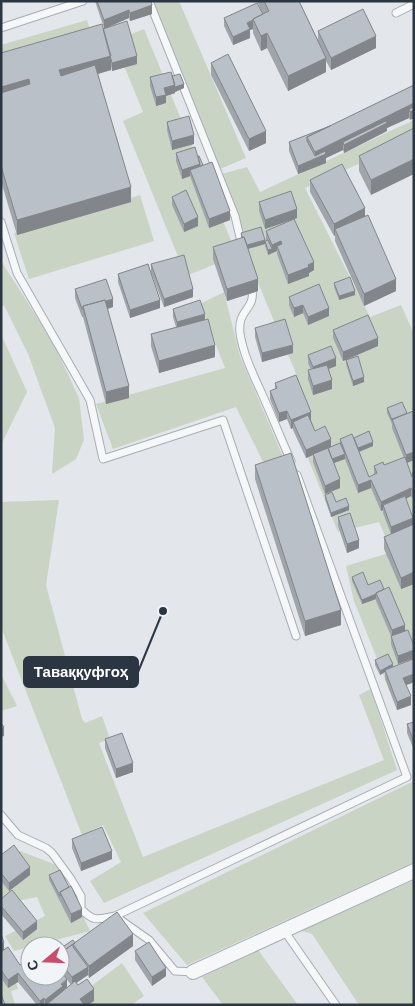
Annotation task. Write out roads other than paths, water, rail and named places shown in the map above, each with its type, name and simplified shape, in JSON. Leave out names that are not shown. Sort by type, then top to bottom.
[{"type":"street","points":[[193,972],[283,929],[414,871]]},
{"type":"lane","points":[[1,28],[83,1]]},
{"type":"lane","points":[[149,1],[235,216],[244,254]]},
{"type":"lane","points":[[396,13],[414,4]]},
{"type":"lane","points":[[1,222],[17,273],[90,400],[103,459],[223,420],[296,636]]},
{"type":"lane","points":[[1,815],[18,835],[46,848],[52,853],[81,896],[81,909],[90,918],[96,919],[115,916],[410,776],[303,489],[247,360],[240,325],[242,315],[254,297],[249,274]]},
{"type":"lane","points":[[115,916],[149,940],[175,971],[193,972]]},
{"type":"lane","points":[[283,929],[336,1005]]},
{"type":"place","name":"Таваққуфгоҳ","points":[[163,611]]}]
